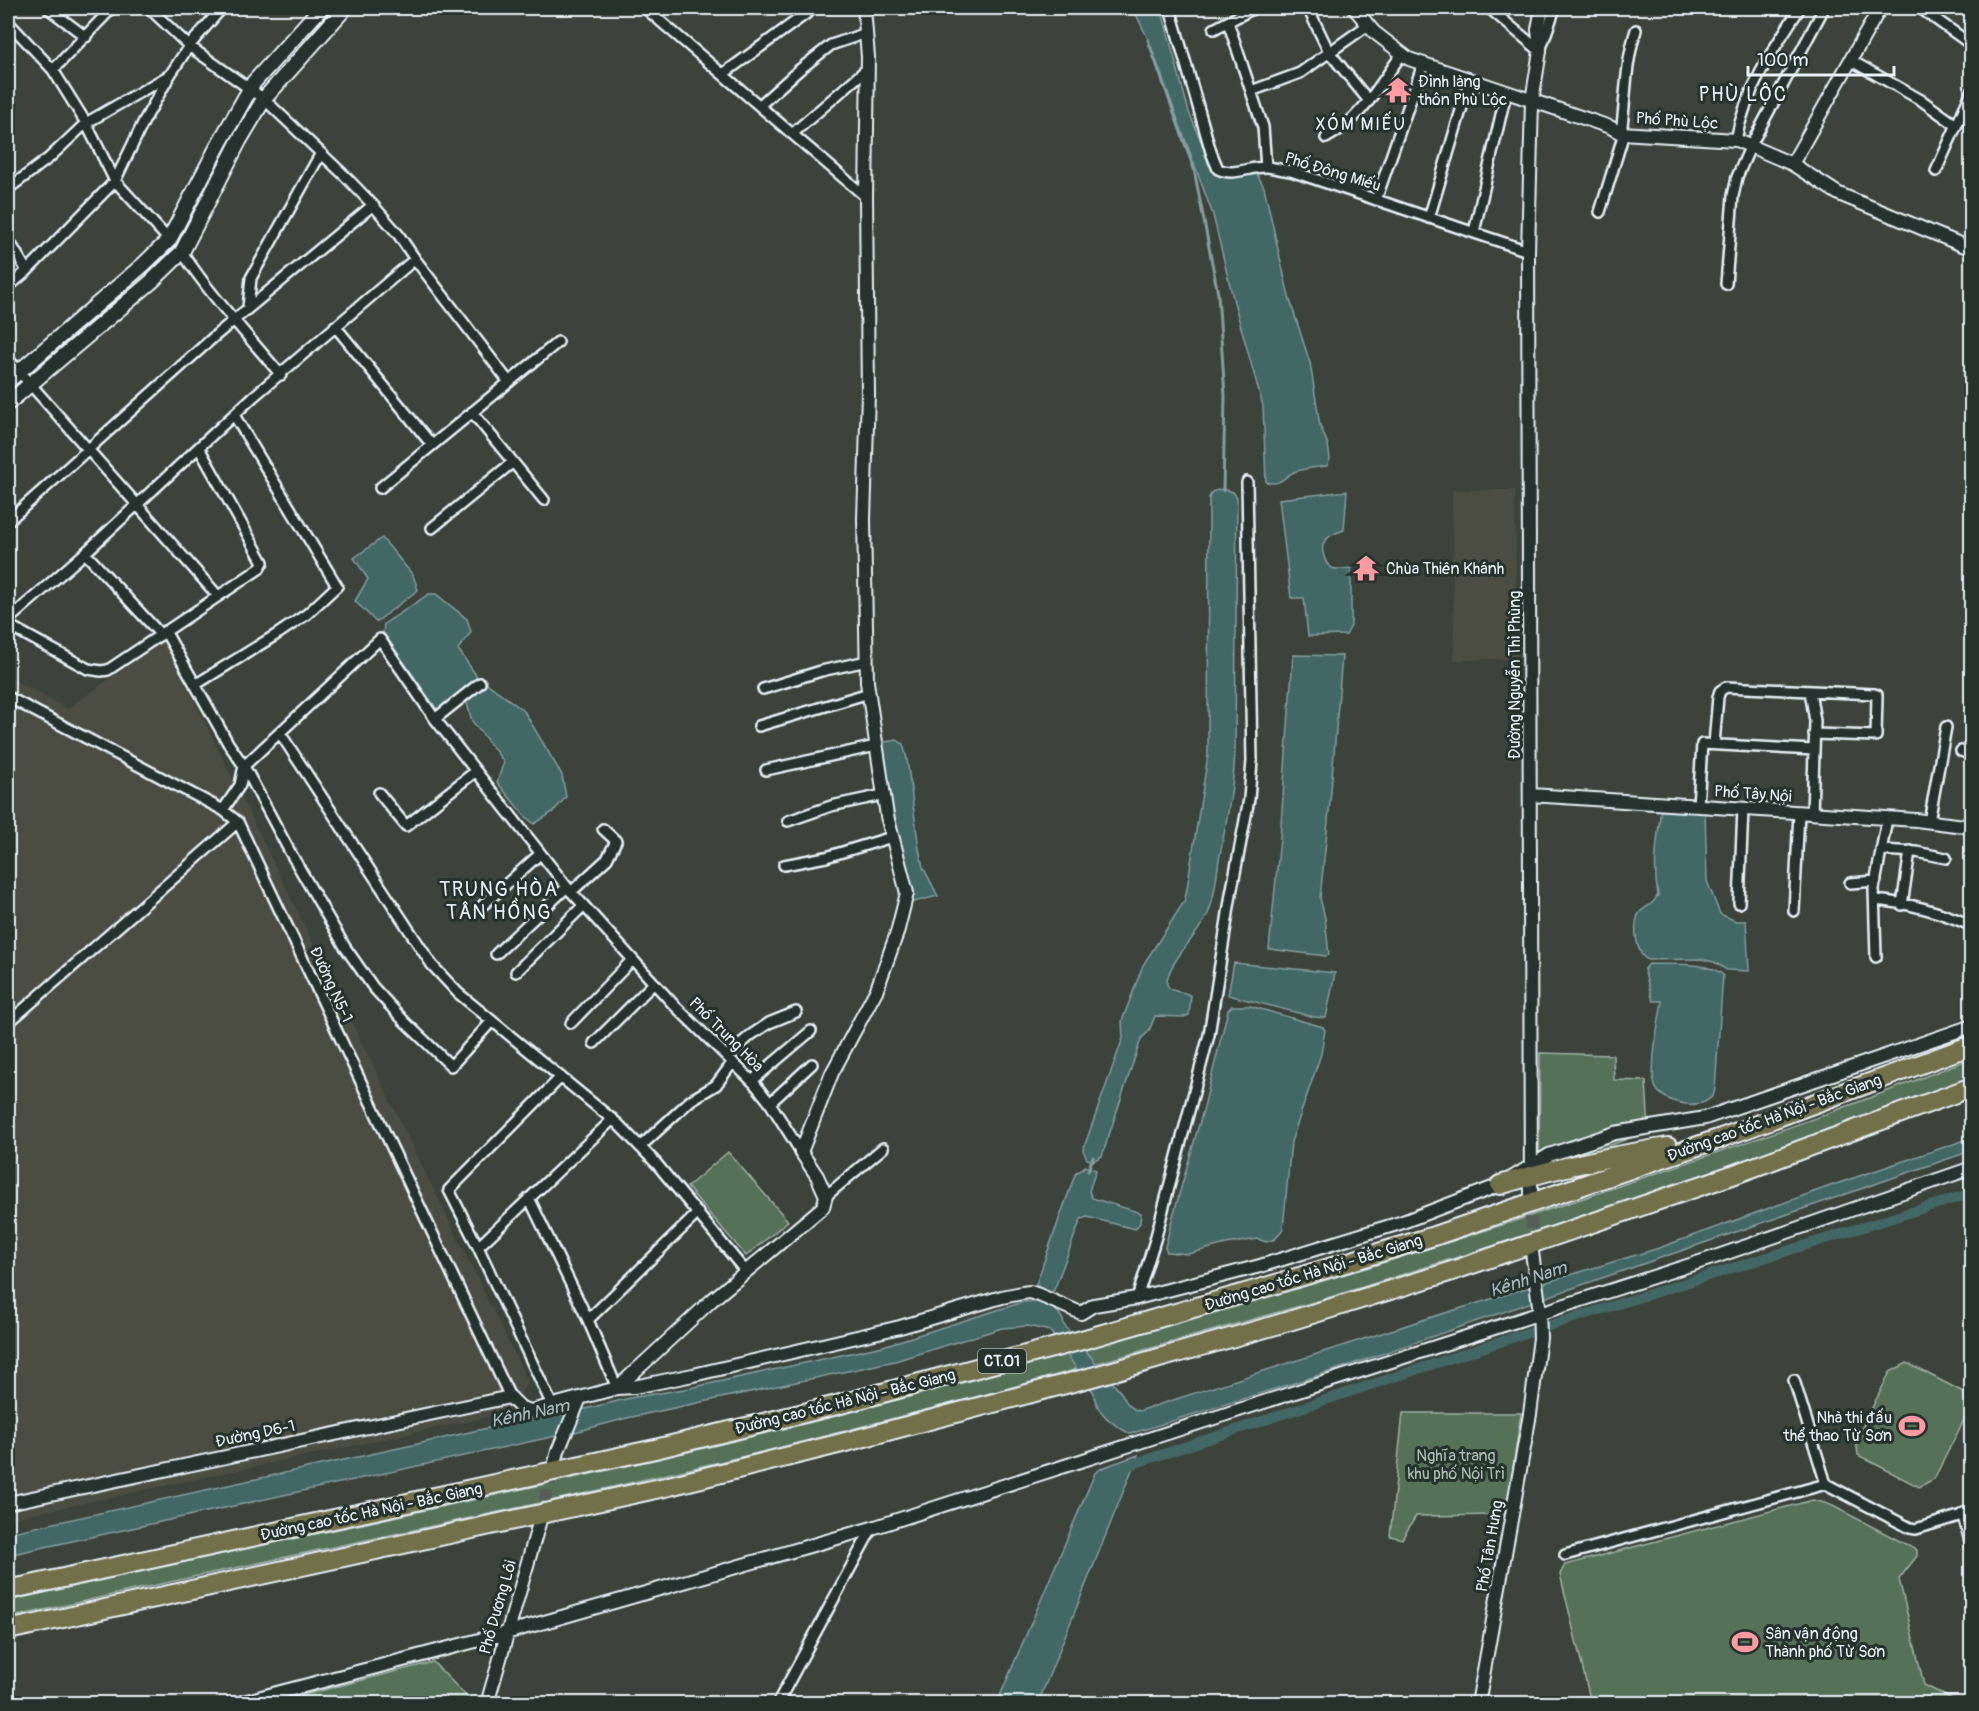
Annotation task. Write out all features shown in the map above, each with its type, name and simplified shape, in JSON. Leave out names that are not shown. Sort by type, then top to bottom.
[{"type":"highway","name":"Đường cao tốc Hà Nội - Bắc Giang","points":[[8,1590],[655,1449],[832,1406],[1082,1340],[1434,1236],[1721,1138],[1971,1046]]},
{"type":"highway","name":"CT.01","points":[[8,1630],[665,1487],[1092,1377],[1276,1325],[1446,1273],[1735,1174],[1971,1087]]},
{"type":"highway","points":[[1500,1185],[1531,1171],[1669,1147],[1850,1090]]},
{"type":"main road","points":[[13,376],[169,240],[250,88],[321,8]]},
{"type":"main road","points":[[8,404],[151,282],[182,252],[239,141],[264,99],[345,8]]},
{"type":"main road","points":[[169,240],[182,252]]},
{"type":"street","points":[[51,8],[86,37]]},
{"type":"street","points":[[53,70],[112,8]]},
{"type":"street","points":[[149,8],[189,46],[264,99],[373,205],[398,234],[509,382]]},
{"type":"street","points":[[8,287],[27,271],[115,181],[144,121],[170,75],[189,46],[222,8]]},
{"type":"street","points":[[645,8],[866,197]]},
{"type":"street","points":[[723,74],[814,8]]},
{"type":"street","points":[[801,1152],[832,1073],[878,989],[897,933],[907,893],[892,837],[884,795],[869,693],[867,661],[864,519],[868,394],[866,197],[868,68],[864,8]]},
{"type":"street","name":"Phố Đông Miếu","points":[[1170,8],[1216,165],[1220,170],[1228,172],[1266,167],[1299,174],[1528,251]]},
{"type":"street","points":[[1214,29],[1254,8]]},
{"type":"street","points":[[1308,8],[1329,52],[1369,100]]},
{"type":"street","name":"Phố Phù Lộc","points":[[1354,8],[1374,32],[1409,59],[1623,133],[1736,140],[1751,145],[1792,164],[1839,194],[1971,249]]},
{"type":"street","points":[[1489,8],[1540,51],[1555,8]]},
{"type":"street","name":"Đường Nguyễn Thì Phùng","points":[[1531,1199],[1528,251],[1532,101],[1540,51],[1538,29],[1542,8]]},
{"type":"street","points":[[1736,140],[1740,118],[1758,76],[1800,8]]},
{"type":"street","points":[[1726,284],[1733,196],[1737,177],[1751,145],[1824,8]]},
{"type":"street","points":[[1792,164],[1880,8]]},
{"type":"street","points":[[1920,8],[1971,45]]},
{"type":"street","points":[[8,22],[53,70],[86,123],[115,181],[169,240]]},
{"type":"street","points":[[1228,22],[1263,128],[1266,167]]},
{"type":"street","points":[[1251,91],[1300,74],[1368,25]]},
{"type":"street","points":[[1600,212],[1623,133],[1627,67],[1636,30]]},
{"type":"street","points":[[760,105],[831,45],[866,33]]},
{"type":"street","points":[[1326,138],[1354,119],[1402,54]]},
{"type":"street","points":[[1850,60],[1922,100],[1956,125]]},
{"type":"street","points":[[1376,200],[1423,64]]},
{"type":"street","points":[[792,134],[868,68]]},
{"type":"street","points":[[8,189],[49,158],[86,123],[170,75]]},
{"type":"street","points":[[1429,218],[1470,80]]},
{"type":"street","points":[[1936,171],[1971,91]]},
{"type":"street","points":[[1474,232],[1506,93]]},
{"type":"street","points":[[248,308],[251,278],[321,153]]},
{"type":"street","points":[[8,521],[234,320],[373,205]]},
{"type":"street","points":[[8,239],[27,271]]},
{"type":"street","points":[[182,252],[196,273],[281,375]]},
{"type":"street","points":[[8,620],[85,554],[307,350],[415,259]]},
{"type":"street","points":[[335,327],[432,445]]},
{"type":"street","points":[[380,488],[558,342]]},
{"type":"street","points":[[8,359],[13,376],[29,385],[218,596]]},
{"type":"street","points":[[472,412],[544,500]]},
{"type":"street","points":[[195,685],[307,614],[337,586],[234,415]]},
{"type":"street","points":[[8,625],[88,669],[108,670],[259,569],[264,562],[199,448]]},
{"type":"street","points":[[432,528],[513,462]]},
{"type":"street","points":[[1137,1298],[1155,1240],[1209,1035],[1249,799],[1252,760],[1247,482]]},
{"type":"street","points":[[85,554],[163,633],[244,766],[345,947],[374,987],[405,1022],[451,1066],[492,1021]]},
{"type":"street","name":"Phố Trung Hòa","points":[[280,733],[380,639],[435,719],[583,906],[654,983],[752,1081],[770,1103],[817,1176],[826,1196]]},
{"type":"street","points":[[763,689],[814,672],[867,661]]},
{"type":"street","points":[[435,719],[477,686]]},
{"type":"street","points":[[1714,744],[1718,697],[1720,691],[1726,687],[1874,694],[1878,699],[1876,736],[1814,734]]},
{"type":"street","points":[[1794,911],[1814,750],[1815,721],[1810,691]]},
{"type":"street","points":[[759,726],[869,693]]},
{"type":"street","name":"Đường N5-1","points":[[8,697],[224,810],[238,822],[510,1397]]},
{"type":"street","points":[[1929,822],[1946,727]]},
{"type":"street","points":[[224,810],[240,786],[244,766],[280,733],[432,965],[458,993],[612,1119],[641,1146],[746,1272]]},
{"type":"street","points":[[1698,806],[1702,744],[1814,750]]},
{"type":"street","points":[[766,770],[876,746]]},
{"type":"street","points":[[1961,751],[1971,755]]},
{"type":"street","points":[[379,793],[406,826],[476,771]]},
{"type":"street","points":[[788,821],[831,806],[884,795]]},
{"type":"street","name":"Phố Tây Nội","points":[[1531,795],[1929,822],[1969,827]]},
{"type":"street","points":[[1739,903],[1743,809]]},
{"type":"street","points":[[1969,827],[1971,812]]},
{"type":"street","points":[[1876,957],[1876,881],[1887,819]]},
{"type":"street","points":[[8,1023],[238,822]]},
{"type":"street","points":[[496,954],[569,889],[608,859],[616,841],[603,829]]},
{"type":"street","points":[[784,865],[826,857],[892,837]]},
{"type":"street","points":[[1881,850],[1910,851],[1946,858]]},
{"type":"street","points":[[1902,905],[1910,851]]},
{"type":"street","points":[[483,905],[540,854]]},
{"type":"street","points":[[1850,883],[1876,881]]},
{"type":"street","points":[[1875,900],[1920,908],[1953,917],[1971,926]]},
{"type":"street","points":[[516,972],[583,906]]},
{"type":"street","points":[[571,1023],[632,960]]},
{"type":"street","points":[[594,1043],[654,983]]},
{"type":"street","points":[[641,1146],[691,1100],[716,1084],[730,1059],[752,1035],[769,1023],[796,1012]]},
{"type":"street","points":[[1531,1171],[1549,1155],[1615,1133],[1705,1118],[1971,1026]]},
{"type":"street","points":[[752,1081],[811,1031]]},
{"type":"street","points":[[770,1103],[812,1064]]},
{"type":"street","points":[[552,1405],[478,1246],[449,1190],[561,1077]]},
{"type":"street","points":[[478,1246],[612,1119]]},
{"type":"street","points":[[617,1388],[712,1300],[823,1207],[826,1196],[883,1148]]},
{"type":"street","points":[[235,1704],[506,1634],[872,1528],[1714,1257],[1971,1168]]},
{"type":"street","points":[[510,1397],[521,1408],[531,1411],[617,1388],[693,1375],[900,1327],[1022,1293],[1030,1292],[1078,1313],[1083,1312],[1094,1305],[1137,1298],[1260,1266],[1400,1223],[1500,1185]]},
{"type":"street","points":[[529,1198],[588,1320],[617,1388]]},
{"type":"street","points":[[588,1320],[698,1214]]},
{"type":"street","name":"Phố Tân Hưng","points":[[1478,1704],[1530,1414],[1540,1338],[1540,1313],[1532,1252]]},
{"type":"street","points":[[1794,1380],[1826,1484]]},
{"type":"street","name":"Đường D6-1","points":[[8,1503],[510,1397]]},
{"type":"street","points":[[556,1457],[580,1398]]},
{"type":"street","points":[[1565,1555],[1826,1484],[1910,1528],[1916,1529],[1968,1513],[1971,1545]]},
{"type":"street","name":"Phố Dương Lôi","points":[[487,1704],[540,1520]]},
{"type":"street","points":[[777,1704],[872,1528]]},
{"type":"shaded area","points":[[1452,490],[1515,490],[1517,659],[1454,660]]},
{"type":"shaded area","points":[[164,639],[528,1382],[507,1413],[8,1519],[8,677],[68,709]]},
{"type":"green space","points":[[125,286],[128,290],[84,332],[43,364],[42,360]]},
{"type":"green space","points":[[1540,1053],[1613,1055],[1614,1080],[1646,1081],[1649,1131],[1539,1172]]},
{"type":"green space","points":[[1971,1058],[1971,1077],[1693,1179],[1493,1246],[1321,1300],[992,1393],[766,1451],[578,1495],[8,1618],[8,1601],[556,1482],[738,1440],[957,1384],[1235,1307],[1475,1234],[1734,1147]]},
{"type":"green space","points":[[728,1152],[788,1221],[746,1256],[687,1187]]},
{"type":"green space","name":"Nhà thi đấu thể thao Từ Sơn","points":[[1907,1363],[1971,1396],[1968,1412],[1934,1479],[1919,1487],[1858,1455],[1856,1440],[1890,1372]]},
{"type":"green space","name":"Nghĩa trang khu phố Nội Trì","points":[[1403,1413],[1521,1413],[1506,1515],[1416,1516],[1402,1539],[1390,1536]]},
{"type":"green space","name":"Sân vận động Thành phố Từ Sơn","points":[[1813,1500],[1829,1504],[1917,1550],[1917,1556],[1899,1579],[1924,1685],[1952,1699],[1953,1703],[1591,1703],[1560,1574],[1565,1565]]},
{"type":"green space","points":[[433,1662],[473,1703],[294,1703],[296,1697]]},
{"type":"water","points":[[1133,8],[1161,8],[1189,112],[1207,156],[1208,164],[1215,168],[1256,173],[1264,187],[1289,297],[1310,363],[1320,425],[1328,445],[1330,459],[1327,466],[1297,471],[1280,482],[1266,482],[1263,406],[1213,215],[1148,39]]},
{"type":"water","points":[[1222,489],[1233,492],[1237,497],[1235,749],[1227,819],[1214,894],[1204,922],[1171,968],[1168,977],[1169,988],[1191,996],[1189,1015],[1184,1017],[1155,1016],[1149,1031],[1141,1039],[1102,1156],[1093,1161],[1087,1159],[1083,1150],[1123,1038],[1122,1021],[1143,965],[1184,902],[1186,894],[1208,755],[1209,498],[1212,492]]},
{"type":"water","points":[[1347,491],[1344,530],[1324,542],[1323,551],[1326,561],[1332,568],[1351,568],[1351,626],[1346,635],[1308,636],[1304,598],[1291,598],[1279,499]]},
{"type":"water","points":[[382,538],[413,575],[418,590],[376,622],[355,601],[368,579],[354,558]]},
{"type":"water","points":[[429,594],[436,594],[467,619],[471,632],[458,649],[478,678],[439,712],[383,633],[384,624]]},
{"type":"water","points":[[1293,655],[1342,656],[1320,898],[1325,918],[1329,955],[1326,956],[1269,949],[1280,838]]},
{"type":"water","points":[[486,680],[488,684],[524,711],[562,775],[566,797],[553,812],[534,824],[497,782],[504,762],[472,721],[466,700]]},
{"type":"water","points":[[897,740],[903,744],[907,759],[923,867],[938,896],[914,902],[880,749],[885,742]]},
{"type":"water","points":[[1661,807],[1705,811],[1707,881],[1720,914],[1736,921],[1746,921],[1749,971],[1727,970],[1714,962],[1701,959],[1648,960],[1641,953],[1636,933],[1638,915],[1658,895],[1656,862]]},
{"type":"water","points":[[1234,963],[1335,973],[1326,1018],[1228,995]]},
{"type":"water","points":[[1649,964],[1699,966],[1723,975],[1715,1089],[1712,1097],[1705,1101],[1697,1104],[1676,1102],[1659,1093],[1655,1086],[1653,1068],[1662,1001],[1653,1001],[1644,970]]},
{"type":"water","points":[[1232,1006],[1250,1006],[1323,1027],[1325,1030],[1321,1054],[1291,1142],[1283,1229],[1275,1239],[1266,1242],[1258,1239],[1226,1244],[1188,1254],[1167,1252],[1165,1247],[1173,1216],[1204,1107],[1228,1010]]},
{"type":"water","name":"Kênh Nam","points":[[1971,1138],[1971,1151],[1335,1370],[1130,1434],[1112,1422],[1098,1407],[1094,1393],[1050,1331],[1028,1326],[1002,1328],[895,1361],[8,1555],[8,1533],[483,1429],[630,1398],[690,1388],[883,1346],[1023,1302],[1037,1302],[1041,1289],[1036,1284],[1076,1172],[1085,1166],[1096,1170],[1089,1191],[1092,1198],[1141,1213],[1140,1223],[1135,1229],[1087,1217],[1081,1219],[1054,1290],[1049,1292],[1045,1304],[1062,1318],[1064,1325],[1127,1403],[1139,1411],[1432,1317],[1659,1248]]},
{"type":"water","points":[[1138,1455],[1038,1703],[997,1703],[1095,1473],[1102,1468]]},
{"type":"waterway","points":[[1148,40],[1194,169],[1218,294],[1225,396],[1223,491]]},
{"type":"waterway","points":[[1088,1171],[1093,1157]]},
{"type":"waterway","points":[[1124,1467],[1542,1328],[1972,1193]]},
{"type":"tunnel","points":[[1531,1199],[1532,1251]]},
{"type":"tunnel","points":[[540,1519],[554,1466]]},
{"type":"place","name":"Đình làng thôn Phù Lộc","points":[[1398,90]]},
{"type":"place","name":"Chùa Thiên Khánh","points":[[1366,568]]},
{"type":"place","name":"Nhà thi đấu thể thao Từ Sơn","points":[[1912,1426]]},
{"type":"place","name":"Sân vận động Thành phố Từ Sơn","points":[[1745,1642]]},
{"type":"district","name":"PHÙ LỘC","points":[[1743,94]]},
{"type":"district","name":"XÓM MIẾU","points":[[1361,124]]},
{"type":"district","name":"TRUNG HÒA TÂN HỒNG","points":[[499,900]]}]
